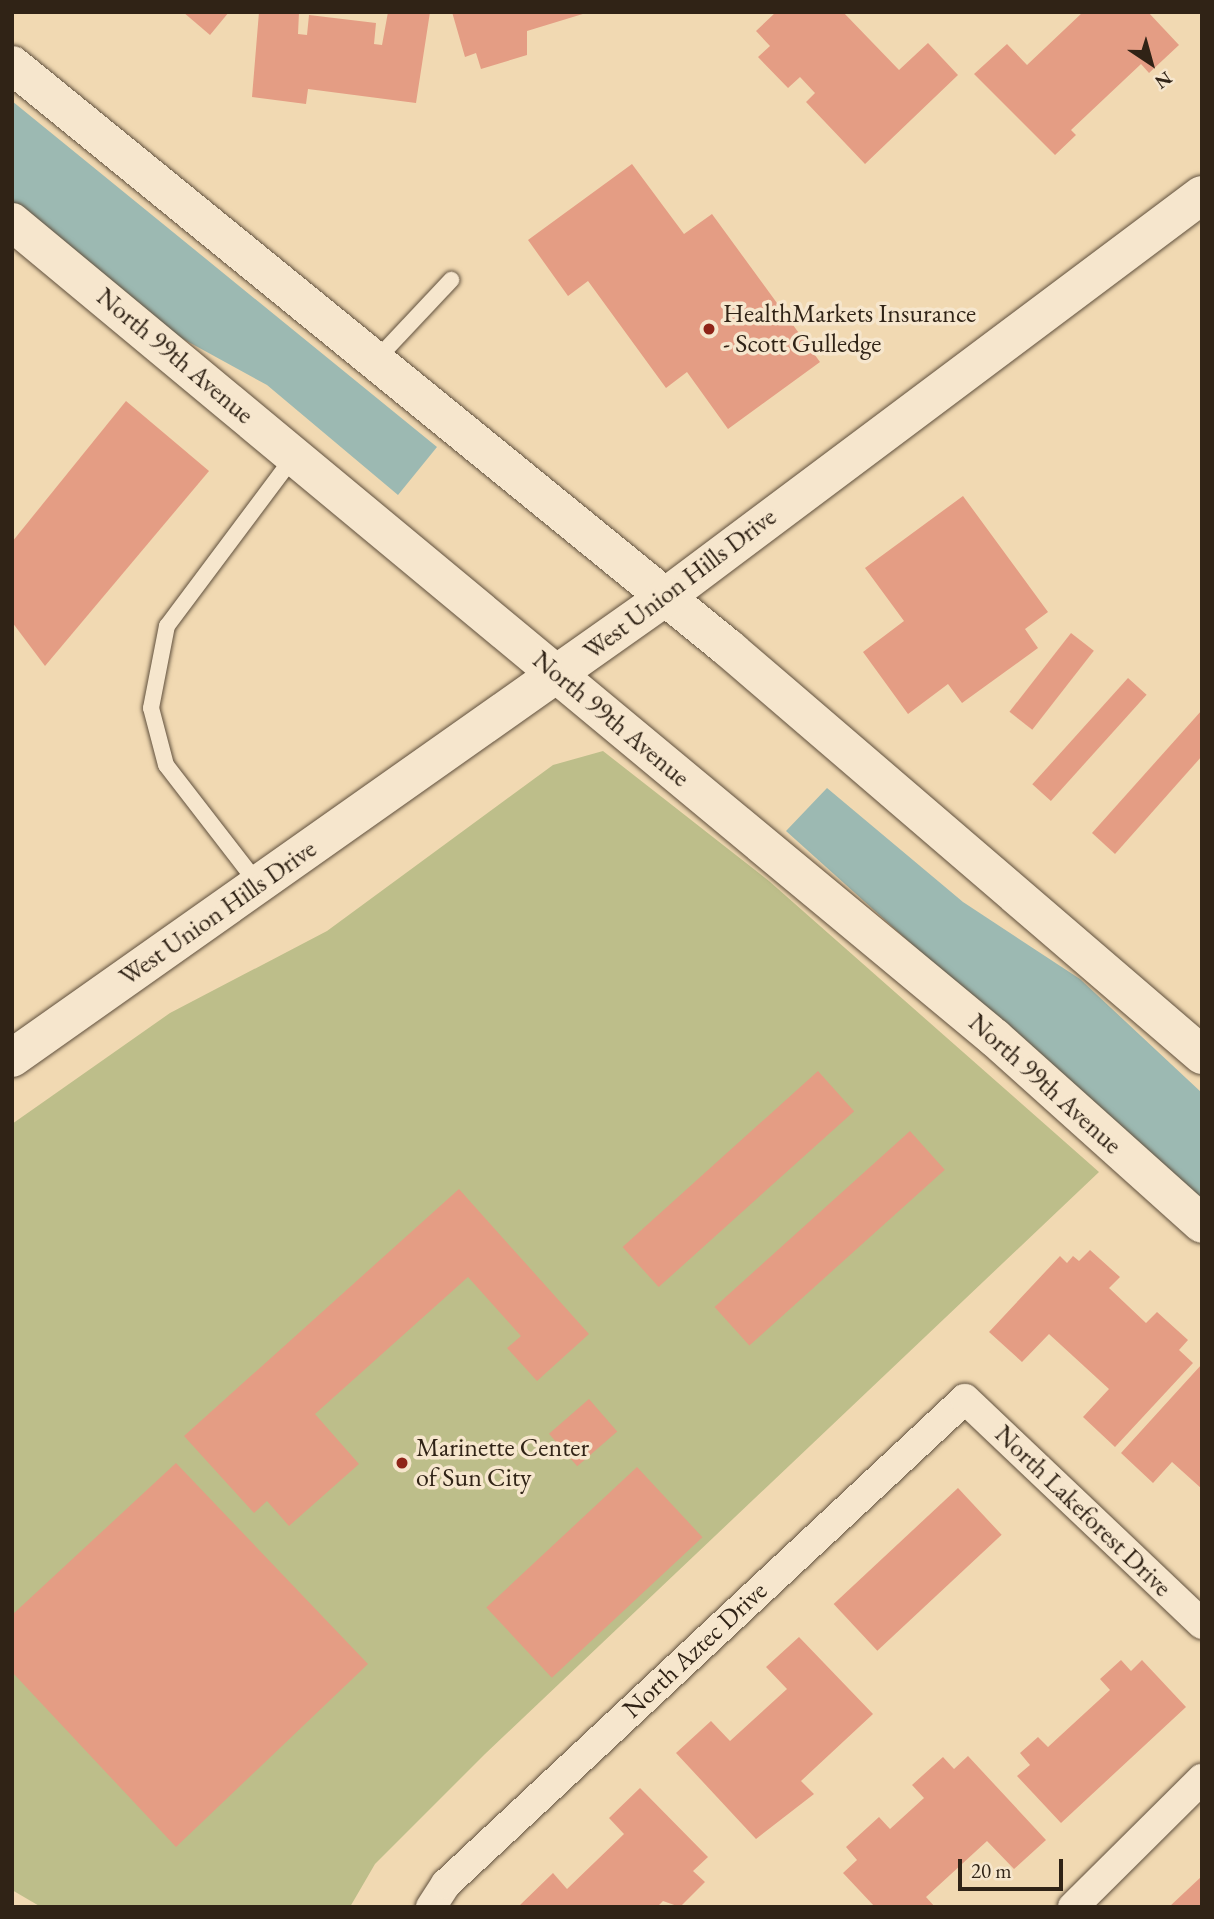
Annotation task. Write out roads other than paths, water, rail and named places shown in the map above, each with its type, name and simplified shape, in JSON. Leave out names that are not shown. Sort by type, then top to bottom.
[{"type":"main road","points":[[12,65],[664,598],[1202,1055]]},
{"type":"main road","name":"West Union Hills Drive","points":[[12,1058],[558,675],[1202,195]]},
{"type":"main road","name":"North 99th Avenue","points":[[12,222],[995,1038],[1202,1224]]},
{"type":"street","name":"North Lakeforest Drive","points":[[965,1399],[1202,1623]]},
{"type":"street","name":"North Aztec Drive","points":[[431,1907],[446,1884],[965,1399]]},
{"type":"street","points":[[1073,1907],[1202,1779]]},
{"type":"lane","points":[[376,361],[451,280]]},
{"type":"lane","points":[[258,884],[166,765],[151,708],[167,626],[294,456]]},
{"type":"water","points":[[12,101],[437,447],[398,495],[267,385],[163,328],[12,205]]},
{"type":"water","points":[[827,788],[963,902],[1080,979],[1202,1093],[1202,1205],[786,831]]},
{"type":"place","name":"HealthMarkets Insurance - Scott Gulledge","points":[[709,329]]},
{"type":"place","name":"Marinette Center of Sun City","points":[[402,1463]]}]
